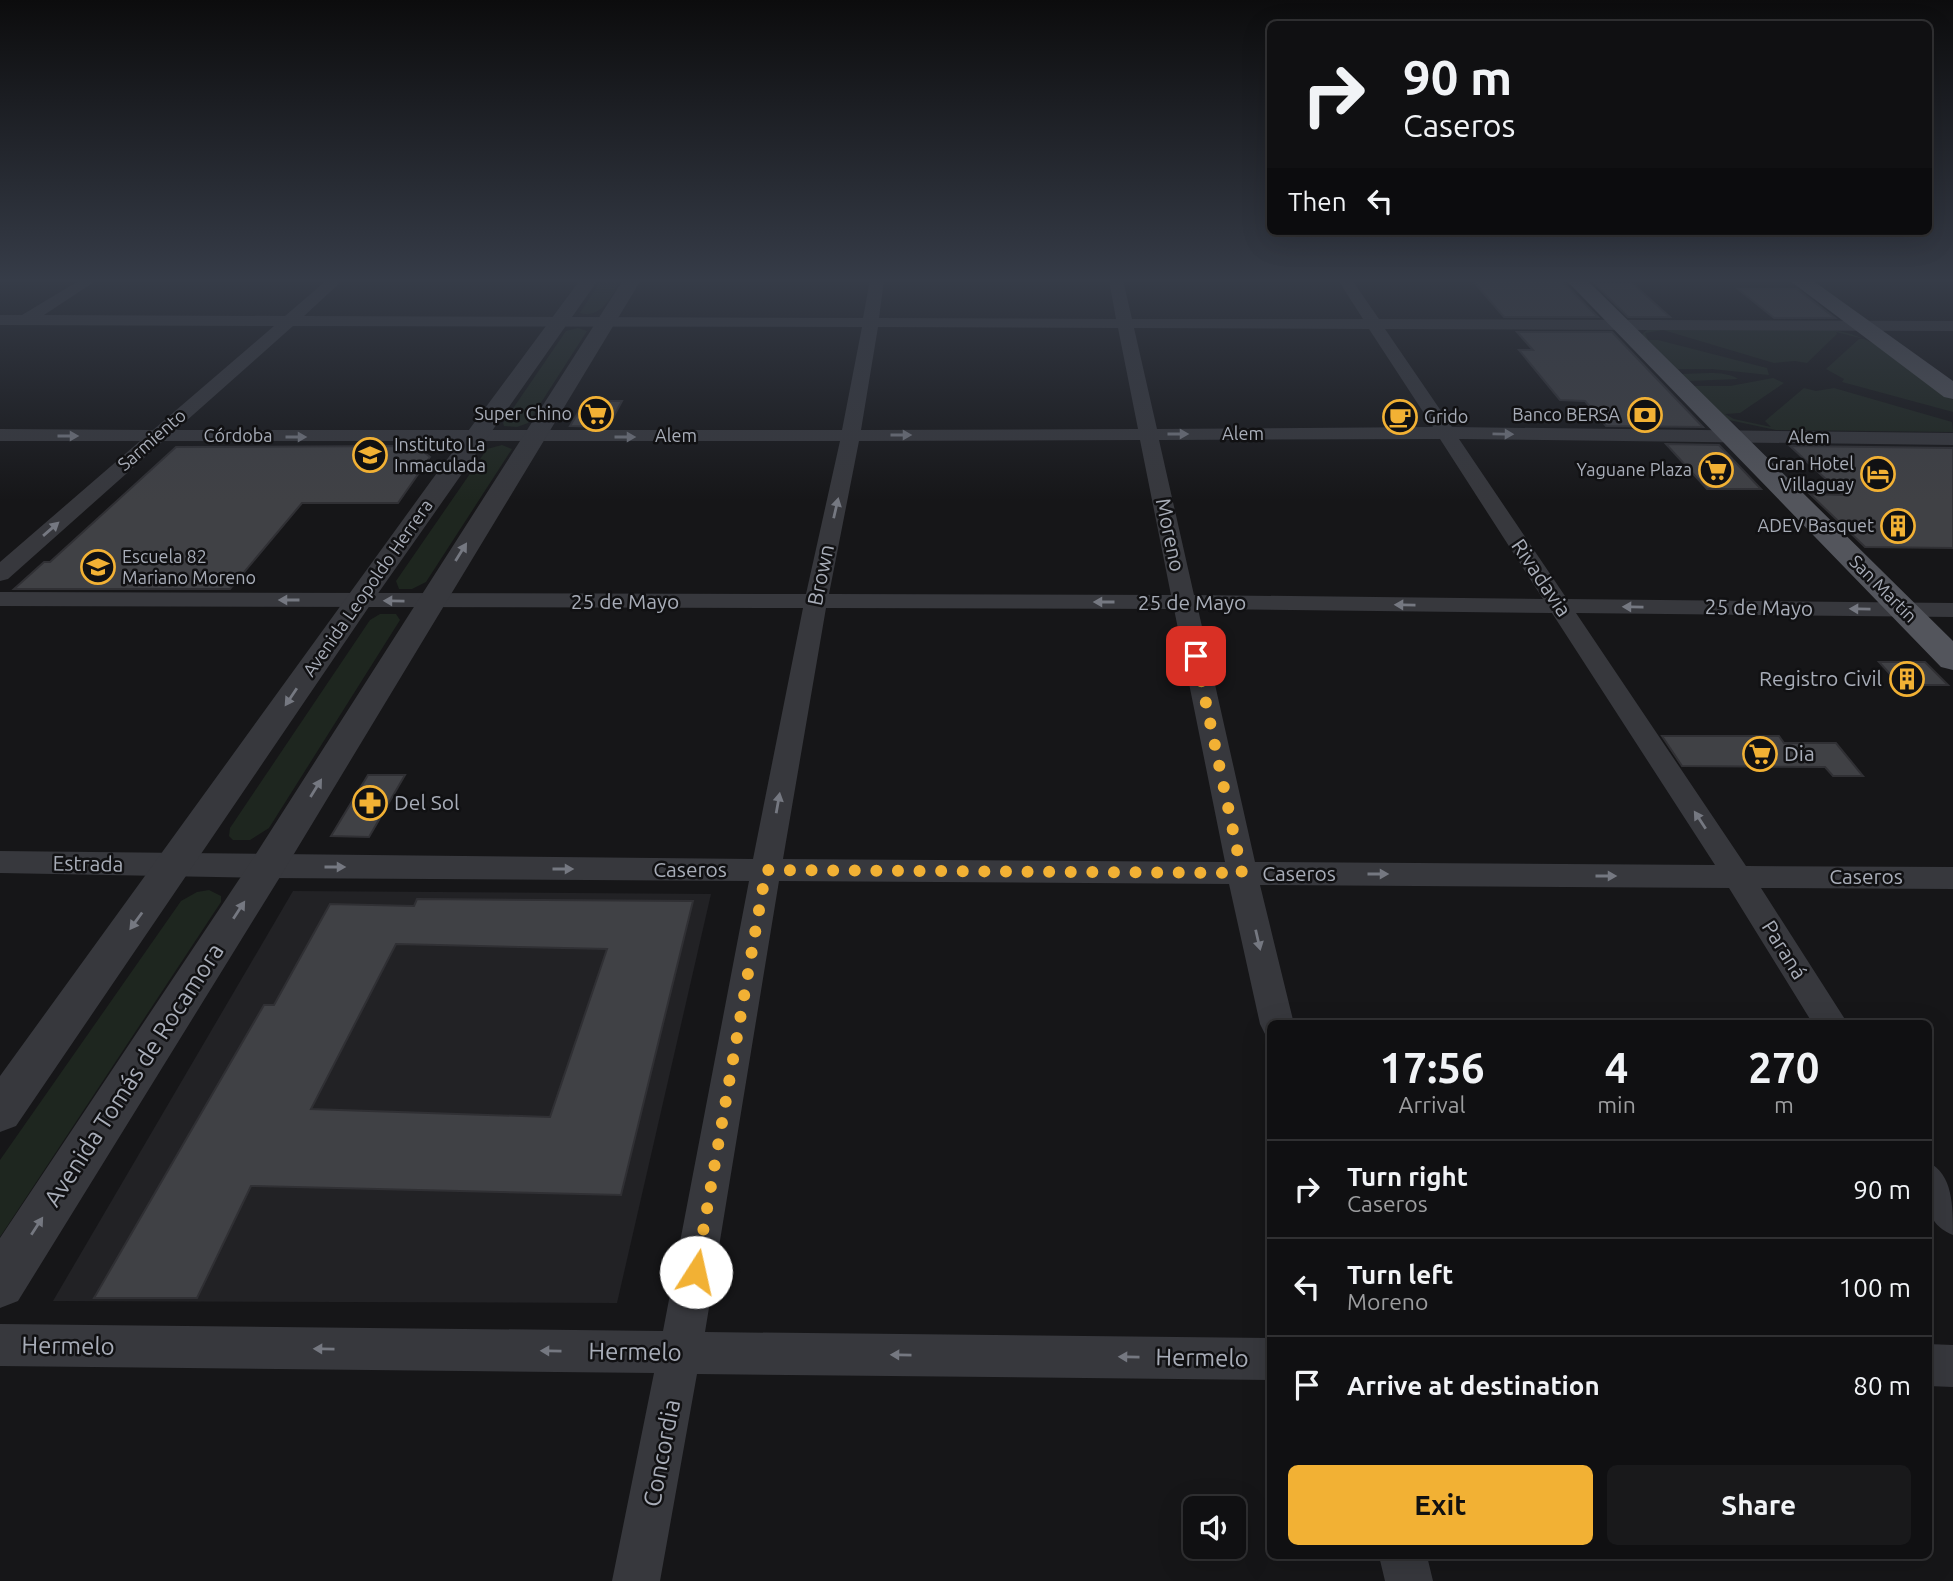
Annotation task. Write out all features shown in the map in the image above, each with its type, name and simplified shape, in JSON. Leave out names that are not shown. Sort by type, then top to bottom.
[{"type":"main road","name":"San Martín","points":[[1650,354],[1953,660]]},
{"type":"main road","points":[[1900,354],[1953,392]]},
{"type":"street","name":"Sarmiento","points":[[0,574],[251,354]]},
{"type":"street","name":"Avenida Leopoldo Herrera","points":[[176,865],[357,600],[535,354]]},
{"type":"street","points":[[267,867],[585,354]]},
{"type":"street","name":"Brown","points":[[766,870],[815,602],[852,435],[866,354]]},
{"type":"street","name":"Moreno","points":[[1131,354],[1276,1020]]},
{"type":"street","name":"Rivadavia","points":[[1393,354],[1738,877]]},
{"type":"street","name":"Alem","points":[[476,437],[1443,433],[1953,439]]},
{"type":"street","name":"Córdoba","points":[[0,435],[476,437]]},
{"type":"street","name":"25 de Mayo","points":[[0,599],[1184,602],[1953,610]]},
{"type":"street","name":"Estrada","points":[[0,862],[267,867]]},
{"type":"street","points":[[0,1112],[176,865]]},
{"type":"street","name":"Caseros","points":[[267,867],[1953,878]]},
{"type":"street","name":"Avenida Tomás de Rocamora","points":[[0,1283],[267,867]]},
{"type":"street","name":"Concordia","points":[[636,1581],[682,1353],[766,870]]},
{"type":"street","name":"Paraná","points":[[1738,877],[1828,1020]]},
{"type":"street","points":[[1932,1185],[1953,1217]]},
{"type":"street","name":"Hermelo","points":[[0,1345],[1267,1359]]},
{"type":"street","points":[[1932,1365],[1953,1366]]},
{"type":"street","points":[[1404,1559],[1409,1581]]},
{"type":"shaded area","points":[[550,354],[572,354],[528,423],[517,427],[504,426],[503,423]]},
{"type":"shaded area","points":[[1660,354],[1712,354],[1767,368],[1769,375],[1712,369],[1678,369],[1682,374],[1719,373],[1738,379],[1689,381],[1694,386],[1730,386],[1773,378],[1784,383],[1740,413],[1725,414],[1734,419],[1771,427],[1765,421],[1804,388],[1816,391],[1834,388],[1952,422],[1953,432],[1776,430],[1723,417]]},
{"type":"shaded area","points":[[1743,354],[1817,354],[1807,363],[1774,363]]},
{"type":"shaded area","points":[[1843,354],[1892,354],[1953,400],[1953,412],[1842,382],[1844,379],[1826,369]]},
{"type":"shaded area","points":[[502,445],[512,449],[426,582],[412,589],[399,589],[396,581],[487,449]]},
{"type":"shaded area","points":[[380,614],[396,614],[400,620],[269,828],[250,840],[233,840],[229,836],[230,828],[370,620]]},
{"type":"shaded area","points":[[209,890],[221,896],[221,902],[0,1237],[0,1160],[181,901],[197,892]]},
{"type":"shaded area","points":[[293,891],[711,894],[617,1303],[53,1301]]},
{"type":"building","points":[[1522,354],[1633,354],[1703,427],[1606,426],[1585,401],[1560,400]]},
{"type":"building","name":"Super Chino","points":[[585,401],[622,401],[608,427],[570,426]]},
{"type":"building","name":"Yaguane Plaza","points":[[1666,444],[1719,445],[1761,489],[1707,489]]},
{"type":"building","points":[[416,446],[430,457],[398,503],[302,503],[230,589],[14,589],[44,562],[50,562],[176,447]]},
{"type":"building","points":[[1790,446],[1953,448],[1953,548],[1865,547],[1810,494],[1843,495]]},
{"type":"building","name":"Registro Civil","points":[[1879,662],[1925,662],[1948,685],[1900,685]]},
{"type":"building","name":"Dia","points":[[1662,736],[1779,736],[1784,743],[1836,743],[1863,776],[1833,776],[1825,767],[1682,766]]},
{"type":"building","name":"Del Sol","points":[[368,775],[405,775],[369,837],[331,836]]},
{"type":"building","points":[[417,899],[693,901],[621,1195],[251,1186],[197,1298],[94,1298],[264,1005],[274,1005],[330,904],[414,906]],"holes":[[[396,944],[607,949],[550,1117],[311,1109]]]},
{"type":"place","name":"Super Chino","points":[[596,414]]},
{"type":"place","name":"Banco BERSA","points":[[1645,415]]},
{"type":"place","name":"Grido","points":[[1400,417]]},
{"type":"place","name":"Instituto La Inmaculada","points":[[370,455]]},
{"type":"place","name":"Yaguane Plaza","points":[[1716,470]]},
{"type":"place","name":"Gran Hotel Villaguay","points":[[1878,474]]},
{"type":"place","name":"ADEV Basquet","points":[[1898,526]]},
{"type":"place","name":"Escuela 82 Mariano Moreno","points":[[98,567]]},
{"type":"place","name":"Registro Civil","points":[[1907,679]]},
{"type":"place","name":"Dia","points":[[1760,754]]},
{"type":"place","name":"Del Sol","points":[[370,803]]},
{"type":"route","points":[[696,1272],[766,870],[1242,873],[1196,656]]}]
